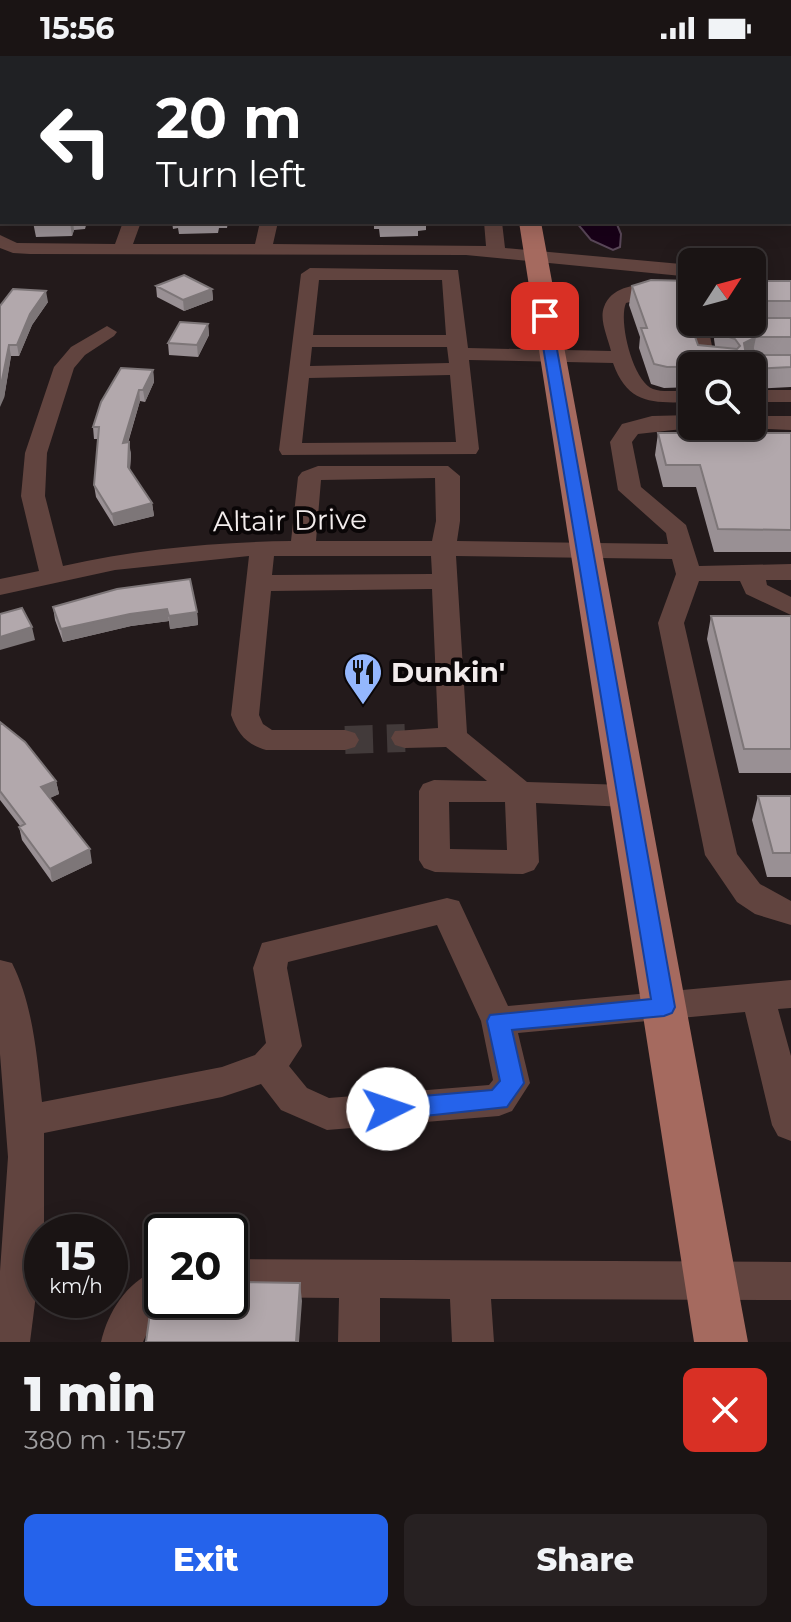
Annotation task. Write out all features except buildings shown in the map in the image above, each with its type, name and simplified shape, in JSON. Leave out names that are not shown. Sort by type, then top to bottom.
[{"type":"main road","points":[[530,224],[721,1342]]},
{"type":"street","points":[[235,56],[337,56]]},
{"type":"street","points":[[122,249],[131,224]]},
{"type":"street","points":[[263,249],[269,224]]},
{"type":"street","points":[[493,224],[496,252]]},
{"type":"street","points":[[0,240],[2,244],[22,248],[122,249],[263,249],[325,242],[496,252],[678,270]]},
{"type":"street","points":[[310,274],[451,274],[458,354],[468,449],[290,450],[310,274]]},
{"type":"street","points":[[678,292],[629,292],[619,296],[614,308],[620,355],[629,382],[642,393],[678,396]]},
{"type":"street","points":[[703,352],[699,339],[702,332],[791,329]]},
{"type":"street","points":[[52,574],[33,496],[36,453],[64,367],[86,344],[107,332]]},
{"type":"street","points":[[302,341],[458,354],[613,358],[620,355]]},
{"type":"street","points":[[301,372],[458,354]]},
{"type":"street","points":[[766,396],[791,396]]},
{"type":"street","points":[[678,422],[652,423],[630,429],[621,442],[630,490],[677,530],[686,563],[671,623],[721,855],[738,886],[770,909],[791,913]]},
{"type":"street","points":[[766,423],[791,423]]},
{"type":"street","points":[[303,548],[310,477],[318,473],[440,471],[448,476],[448,521],[443,548],[453,737]]},
{"type":"street","points":[[262,548],[245,715],[247,725],[266,740],[345,740]]},
{"type":"street","name":"Altair Drive","points":[[0,587],[140,557],[262,548],[584,548],[751,573],[791,572]]},
{"type":"street","points":[[751,573],[755,589],[791,607]]},
{"type":"street","points":[[259,583],[446,581]]},
{"type":"street","points":[[405,738],[453,737],[520,792],[627,796]]},
{"type":"street","points":[[25,1121],[222,1082],[268,1066],[284,1046],[270,968],[274,952],[447,910],[498,1021],[512,1083],[499,1100],[327,1114],[294,1099],[268,1066]]},
{"type":"street","points":[[0,973],[18,1050],[25,1121],[22,1247],[9,1342]]},
{"type":"street","points":[[498,1021],[775,996],[791,1125]]},
{"type":"street","points":[[248,1278],[791,1281]]},
{"type":"street","points":[[359,1342],[360,1279]]},
{"type":"street","points":[[470,1280],[473,1342]]},
{"type":"street","points":[[122,1342],[125,1327],[144,1302]]},
{"type":"shaded area","points":[[578,224],[617,224],[621,234],[620,247],[613,250],[591,240]]},
{"type":"tunnel","points":[[345,740],[405,738]]},
{"type":"place","name":"Dunkin'","points":[[363,706]]},
{"type":"route","points":[[388,1109],[499,1100],[512,1083],[498,1021],[664,1007],[545,316]]}]
